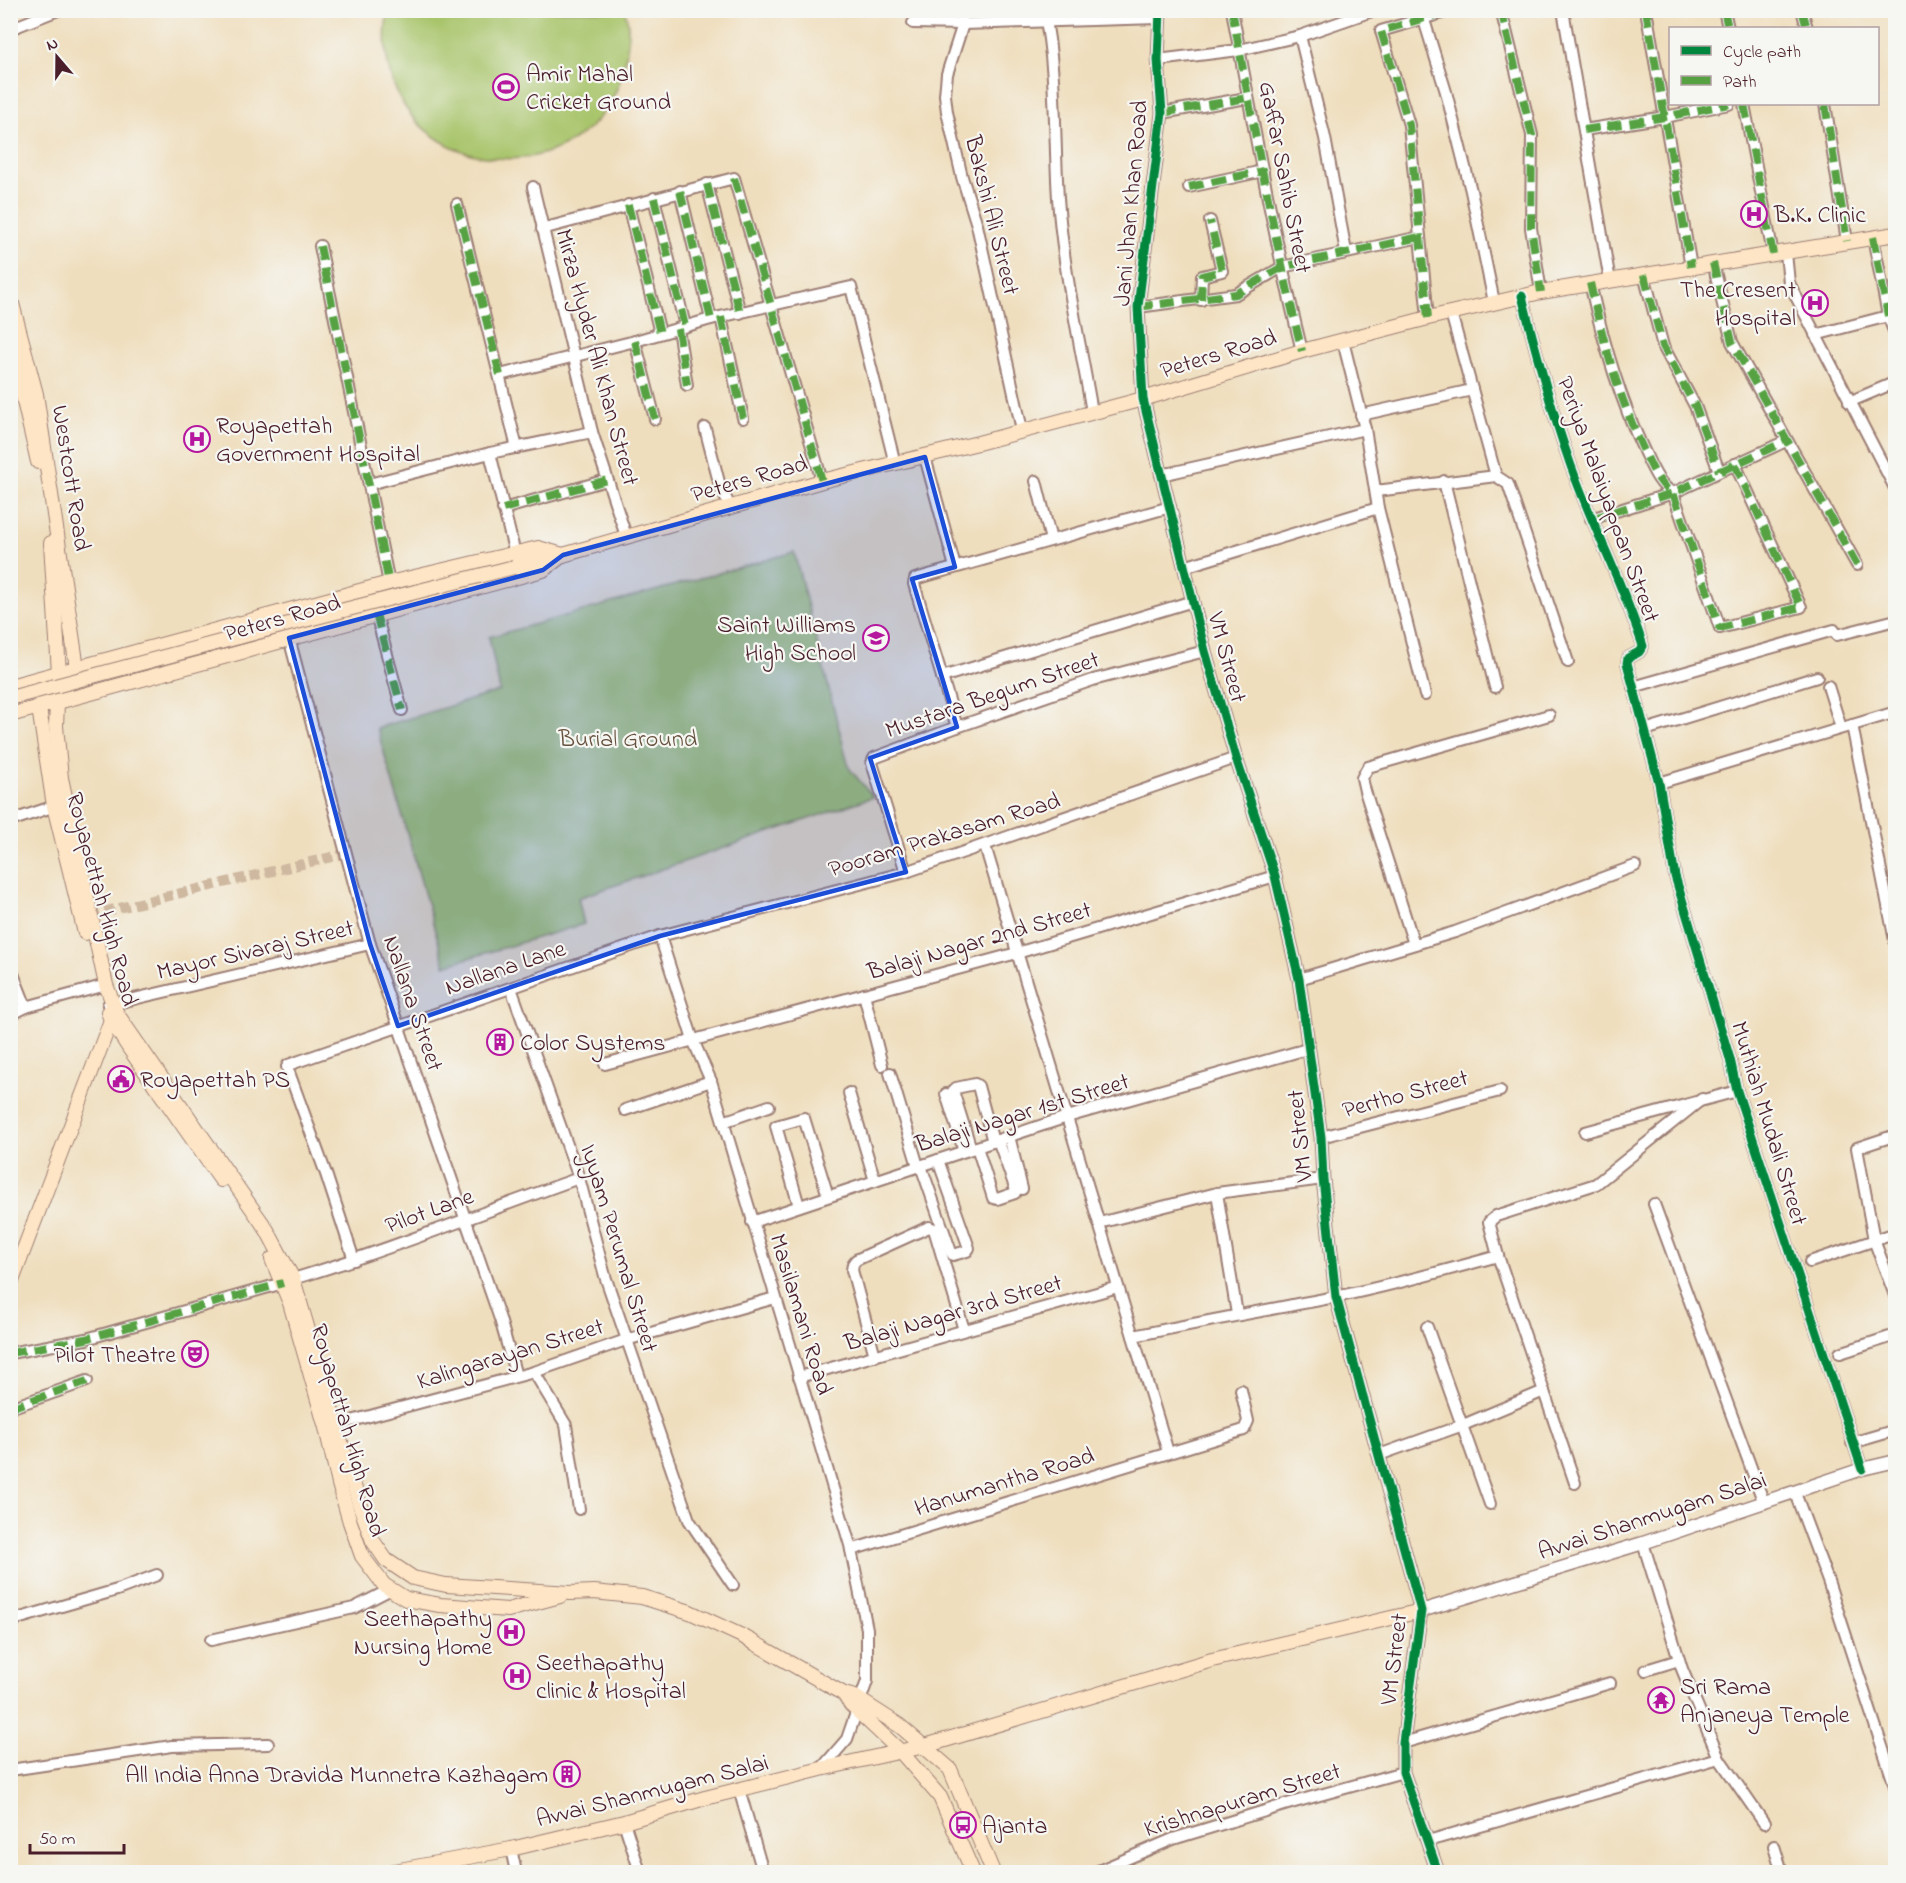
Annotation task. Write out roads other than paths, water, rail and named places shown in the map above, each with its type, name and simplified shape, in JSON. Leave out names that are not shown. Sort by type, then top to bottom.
[{"type":"main road","name":"Peters Road","points":[[10,715],[543,570],[562,555],[822,481],[925,457],[1143,399],[1302,351],[1428,318],[1590,283],[1896,234]]},
{"type":"main road","name":"Westcott Road","points":[[10,296],[36,394],[77,668]]},
{"type":"main road","name":"Westcott Road","points":[[10,340],[49,510],[59,673]]},
{"type":"main road","points":[[10,698],[270,629],[514,560],[562,555]]},
{"type":"main road","name":"Peters Road","points":[[10,686],[389,583],[514,560]]},
{"type":"main road","name":"Royapettah High Road","points":[[61,804],[56,726],[57,704],[77,668]]},
{"type":"main road","points":[[39,708],[59,673]]},
{"type":"main road","name":"Royapettah High Road","points":[[39,708],[61,804],[75,847],[102,987],[112,1011],[263,1239],[284,1282],[331,1426],[373,1541],[386,1560],[413,1578],[446,1585],[570,1593]]},
{"type":"main road","points":[[10,1286],[112,1011]]},
{"type":"main road","name":"Royapettah High Road","points":[[331,1426],[339,1484],[362,1556],[384,1585],[406,1599],[440,1605],[508,1610],[570,1593]]},
{"type":"main road","points":[[570,1593],[594,1592],[642,1597],[690,1612],[744,1637],[844,1694],[858,1705],[940,1797],[973,1872]]},
{"type":"main road","name":"Avvai Shanmugam Salai","points":[[389,1872],[409,1871],[511,1849],[624,1822],[821,1769],[925,1746],[1212,1660],[1421,1611]]},
{"type":"main road","points":[[858,1705],[900,1726],[950,1769],[993,1872]]},
{"type":"street","points":[[10,29],[57,10]]},
{"type":"street","name":"Bakshi Ali Street","points":[[960,10],[963,24],[947,74],[947,112],[962,177],[977,225],[1022,430]]},
{"type":"street","points":[[1044,10],[1053,72],[1058,199],[1063,249],[1092,412]]},
{"type":"street","name":"Gaffar Sahib Street","points":[[1232,10],[1247,98],[1302,351]]},
{"type":"street","points":[[1158,60],[1239,50],[1300,36],[1375,10]]},
{"type":"street","points":[[1428,318],[1409,125],[1381,34],[1383,29],[1422,14],[1452,10]]},
{"type":"street","points":[[1501,10],[1532,135],[1531,228],[1541,292]]},
{"type":"street","points":[[1563,10],[1610,280]]},
{"type":"street","points":[[1646,10],[1691,267]]},
{"type":"street","points":[[1724,10],[1728,27]]},
{"type":"street","points":[[1802,10],[1807,27]]},
{"type":"street","points":[[913,22],[963,24],[1046,22],[1160,14]]},
{"type":"street","name":"Jani Jhan Khan Road","points":[[1143,399],[1138,307],[1162,113],[1158,60],[1160,14]]},
{"type":"street","points":[[1422,14],[1446,92],[1471,191],[1494,302]]},
{"type":"street","points":[[1300,36],[1325,138],[1346,252]]},
{"type":"street","points":[[1162,113],[1247,98]]},
{"type":"street","points":[[1584,130],[1724,105]]},
{"type":"street","points":[[1744,105],[1779,253],[1789,283],[1896,490]]},
{"type":"street","points":[[1826,105],[1847,241]]},
{"type":"street","points":[[1189,187],[1263,171]]},
{"type":"street","points":[[542,229],[734,178],[822,481]]},
{"type":"street","points":[[707,184],[740,313]]},
{"type":"street","name":"Mirza Hyder Ali Khan Street","points":[[533,187],[572,357],[592,432],[626,536]]},
{"type":"street","points":[[680,191],[743,418]]},
{"type":"street","points":[[654,198],[681,328],[687,385]]},
{"type":"street","points":[[457,204],[517,448]]},
{"type":"street","points":[[628,205],[660,333]]},
{"type":"street","points":[[1201,300],[1202,276],[1222,270],[1210,221]]},
{"type":"street","points":[[1138,307],[1236,294],[1282,267],[1420,237]]},
{"type":"street","points":[[1874,237],[1896,336]]},
{"type":"street","points":[[320,246],[389,583]]},
{"type":"street","points":[[1713,263],[1732,342],[1857,565]]},
{"type":"street","points":[[1644,276],[1663,346],[1695,406],[1719,471]]},
{"type":"street","points":[[1590,283],[1602,340],[1626,411],[1653,470],[1667,489],[1673,492],[1720,628],[1801,607],[1735,464]]},
{"type":"street","points":[[500,375],[716,318],[850,286],[895,464]]},
{"type":"street","name":"Periya Malaiyappan Street","points":[[1522,296],[1544,383],[1570,463],[1631,608],[1642,646]]},
{"type":"street","points":[[1450,313],[1496,476]]},
{"type":"street","points":[[1815,335],[1892,315]]},
{"type":"street","points":[[1343,340],[1365,429],[1378,508],[1425,695]]},
{"type":"street","points":[[634,341],[655,419]]},
{"type":"street","points":[[1849,402],[1896,382]]},
{"type":"street","points":[[1361,415],[1472,390]]},
{"type":"street","name":"VM Street","points":[[1143,399],[1204,651],[1275,876],[1299,979],[1307,1050],[1321,1137],[1323,1179],[1336,1297],[1421,1611],[1403,1743],[1403,1772],[1438,1872]]},
{"type":"street","points":[[705,428],[720,486],[730,507]]},
{"type":"street","points":[[1161,475],[1365,429]]},
{"type":"street","points":[[369,484],[490,453],[592,432]]},
{"type":"street","points":[[1592,519],[1673,492],[1786,441]]},
{"type":"street","points":[[490,453],[514,560]]},
{"type":"street","points":[[925,457],[955,567]]},
{"type":"street","points":[[1376,491],[1496,476],[1508,484],[1568,662]]},
{"type":"street","points":[[503,509],[607,480]]},
{"type":"street","points":[[1036,481],[1051,540]]},
{"type":"street","points":[[1444,481],[1495,687]]},
{"type":"street","points":[[957,727],[914,584],[915,579],[1170,507]]},
{"type":"street","points":[[1184,567],[1378,508]]},
{"type":"street","points":[[942,677],[1193,601]]},
{"type":"street","name":"Nallana Street","points":[[284,612],[289,639],[348,853],[370,944],[500,1319],[516,1376]]},
{"type":"street","points":[[376,614],[402,710]]},
{"type":"street","points":[[1633,687],[1834,630],[1837,635],[1896,620]]},
{"type":"street","name":"Muthiah Mudali Street","points":[[1642,646],[1639,652],[1627,660],[1659,783],[1675,876],[1730,1059],[1737,1091],[1862,1469]]},
{"type":"street","name":"Mustara Begum Street","points":[[906,872],[872,760],[877,755],[1093,681],[1204,651]]},
{"type":"street","points":[[1645,730],[1817,677]]},
{"type":"street","points":[[1828,686],[1841,728]]},
{"type":"street","points":[[1659,783],[1896,712]]},
{"type":"street","points":[[1414,944],[1365,791],[1362,778],[1368,767],[1549,715]]},
{"type":"street","points":[[1852,725],[1895,943]]},
{"type":"street","name":"Pooram Prakasam Road","points":[[660,936],[906,872],[1236,758]]},
{"type":"street","points":[[10,821],[61,804]]},
{"type":"street","points":[[985,846],[1168,1452]]},
{"type":"street","points":[[1299,979],[1455,932],[1635,866]]},
{"type":"street","name":"Balaji Nagar 2nd Street","points":[[604,1064],[1017,953],[1275,876]]},
{"type":"street","name":"Nallana Lane","points":[[354,1260],[287,1066],[660,936]]},
{"type":"street","name":"Masilamani Road","points":[[660,936],[693,1040],[711,1081],[851,1550],[867,1629],[867,1681],[847,1739],[821,1769]]},
{"type":"street","name":"Mayor Sivaraj Street","points":[[112,1011],[370,944]]},
{"type":"street","points":[[10,966],[26,1007]]},
{"type":"street","points":[[10,1015],[26,1007],[102,987]]},
{"type":"street","name":"Iyyam Perumal Street","points":[[511,988],[579,1178],[604,1276],[688,1520],[733,1585]]},
{"type":"street","points":[[864,994],[886,1069],[919,1166],[953,1255],[967,1251],[969,1248],[938,1160]]},
{"type":"street","name":"Balaji Nagar 1st Street","points":[[752,1222],[1066,1117],[1307,1050]]},
{"type":"street","points":[[625,1110],[711,1081]]},
{"type":"street","points":[[970,1149],[953,1091],[956,1088],[975,1084],[978,1086],[1022,1189]]},
{"type":"street","name":"Pertho Street","points":[[1321,1137],[1500,1090]]},
{"type":"street","points":[[1585,1132],[1737,1091]]},
{"type":"street","points":[[849,1093],[875,1181]]},
{"type":"street","points":[[946,1094],[993,1198],[997,1199],[1014,1193],[1016,1190],[1000,1139]]},
{"type":"street","points":[[1575,1483],[1498,1256],[1489,1222],[1496,1216],[1596,1184],[1702,1099]]},
{"type":"street","points":[[723,1122],[769,1106]]},
{"type":"street","points":[[799,1206],[776,1128],[784,1123],[801,1118],[806,1121],[828,1196]]},
{"type":"street","points":[[1896,1135],[1857,1148],[1874,1240],[1896,1298]]},
{"type":"street","name":"Pilot Lane","points":[[10,1353],[86,1339],[284,1282],[354,1260],[579,1178]]},
{"type":"street","points":[[1099,1223],[1218,1193],[1323,1179]]},
{"type":"street","points":[[1218,1193],[1237,1314]]},
{"type":"street","points":[[1654,1204],[1764,1503]]},
{"type":"street","points":[[875,1356],[852,1264],[856,1260],[929,1227],[934,1229],[964,1330]]},
{"type":"street","points":[[1810,1262],[1896,1233]]},
{"type":"street","points":[[1134,1336],[1237,1314],[1336,1297],[1415,1279],[1498,1256]]},
{"type":"street","name":"Balaji Nagar 3rd Street","points":[[799,1377],[1118,1287]]},
{"type":"street","name":"Kalingarayan Street","points":[[331,1426],[534,1372],[626,1340],[775,1298]]},
{"type":"street","points":[[1427,1327],[1490,1504]]},
{"type":"street","points":[[1840,1353],[1896,1335]]},
{"type":"street","points":[[534,1372],[566,1425],[579,1509]]},
{"type":"street","points":[[10,1407],[87,1381]]},
{"type":"street","name":"Hanumantha Road","points":[[851,1550],[1244,1430],[1248,1421],[1240,1390]]},
{"type":"street","points":[[1379,1455],[1463,1425],[1544,1391]]},
{"type":"street","points":[[1852,1443],[1896,1430]]},
{"type":"street","name":"Avvai Shanmugam Salai","points":[[1421,1611],[1643,1543],[1862,1469],[1896,1461]]},
{"type":"street","points":[[1795,1493],[1828,1581],[1896,1789]]},
{"type":"street","points":[[1643,1543],[1679,1660],[1719,1758],[1764,1823]]},
{"type":"street","points":[[10,1621],[117,1590],[158,1575]]},
{"type":"street","points":[[211,1640],[354,1608],[391,1589]]},
{"type":"street","points":[[1646,1670],[1679,1660]]},
{"type":"street","points":[[1403,1743],[1610,1683]]},
{"type":"street","points":[[10,1770],[172,1746],[268,1744]]},
{"type":"street","points":[[1428,1841],[1719,1758]]},
{"type":"street","name":"Krishnapuram Street","points":[[1096,1872],[1173,1839],[1403,1772]]},
{"type":"street","points":[[739,1790],[763,1872]]},
{"type":"street","points":[[624,1822],[640,1872]]},
{"type":"street","points":[[1774,1846],[1782,1872]]},
{"type":"street","points":[[511,1849],[516,1872]]},
{"type":"tunnel","points":[[90,915],[348,853]]},
{"type":"place","name":"Amir Mahal Cricket Ground","points":[[506,87]]},
{"type":"place","name":"B.K. Clinic","points":[[1754,214]]},
{"type":"place","name":"The Cresent Hospital","points":[[1815,303]]},
{"type":"place","name":"Royapettah Government Hospital","points":[[197,439]]},
{"type":"place","name":"Saint Williams High School","points":[[876,638]]},
{"type":"place","name":"Color Systems","points":[[500,1042]]},
{"type":"place","name":"Royapettah PS","points":[[121,1079]]},
{"type":"place","name":"Pilot Theatre","points":[[195,1354]]},
{"type":"place","name":"Seethapathy Nursing Home","points":[[511,1632]]},
{"type":"place","name":"Seethapathy clinic & Hospital","points":[[517,1676]]},
{"type":"place","name":"Sri Rama Anjaneya Temple","points":[[1661,1700]]},
{"type":"place","name":"All India Anna Dravida Munnetra Kazhagam","points":[[567,1774]]},
{"type":"place","name":"Ajanta","points":[[963,1825]]},
{"type":"park label","name":"Burial Ground","points":[[628,738]]}]
